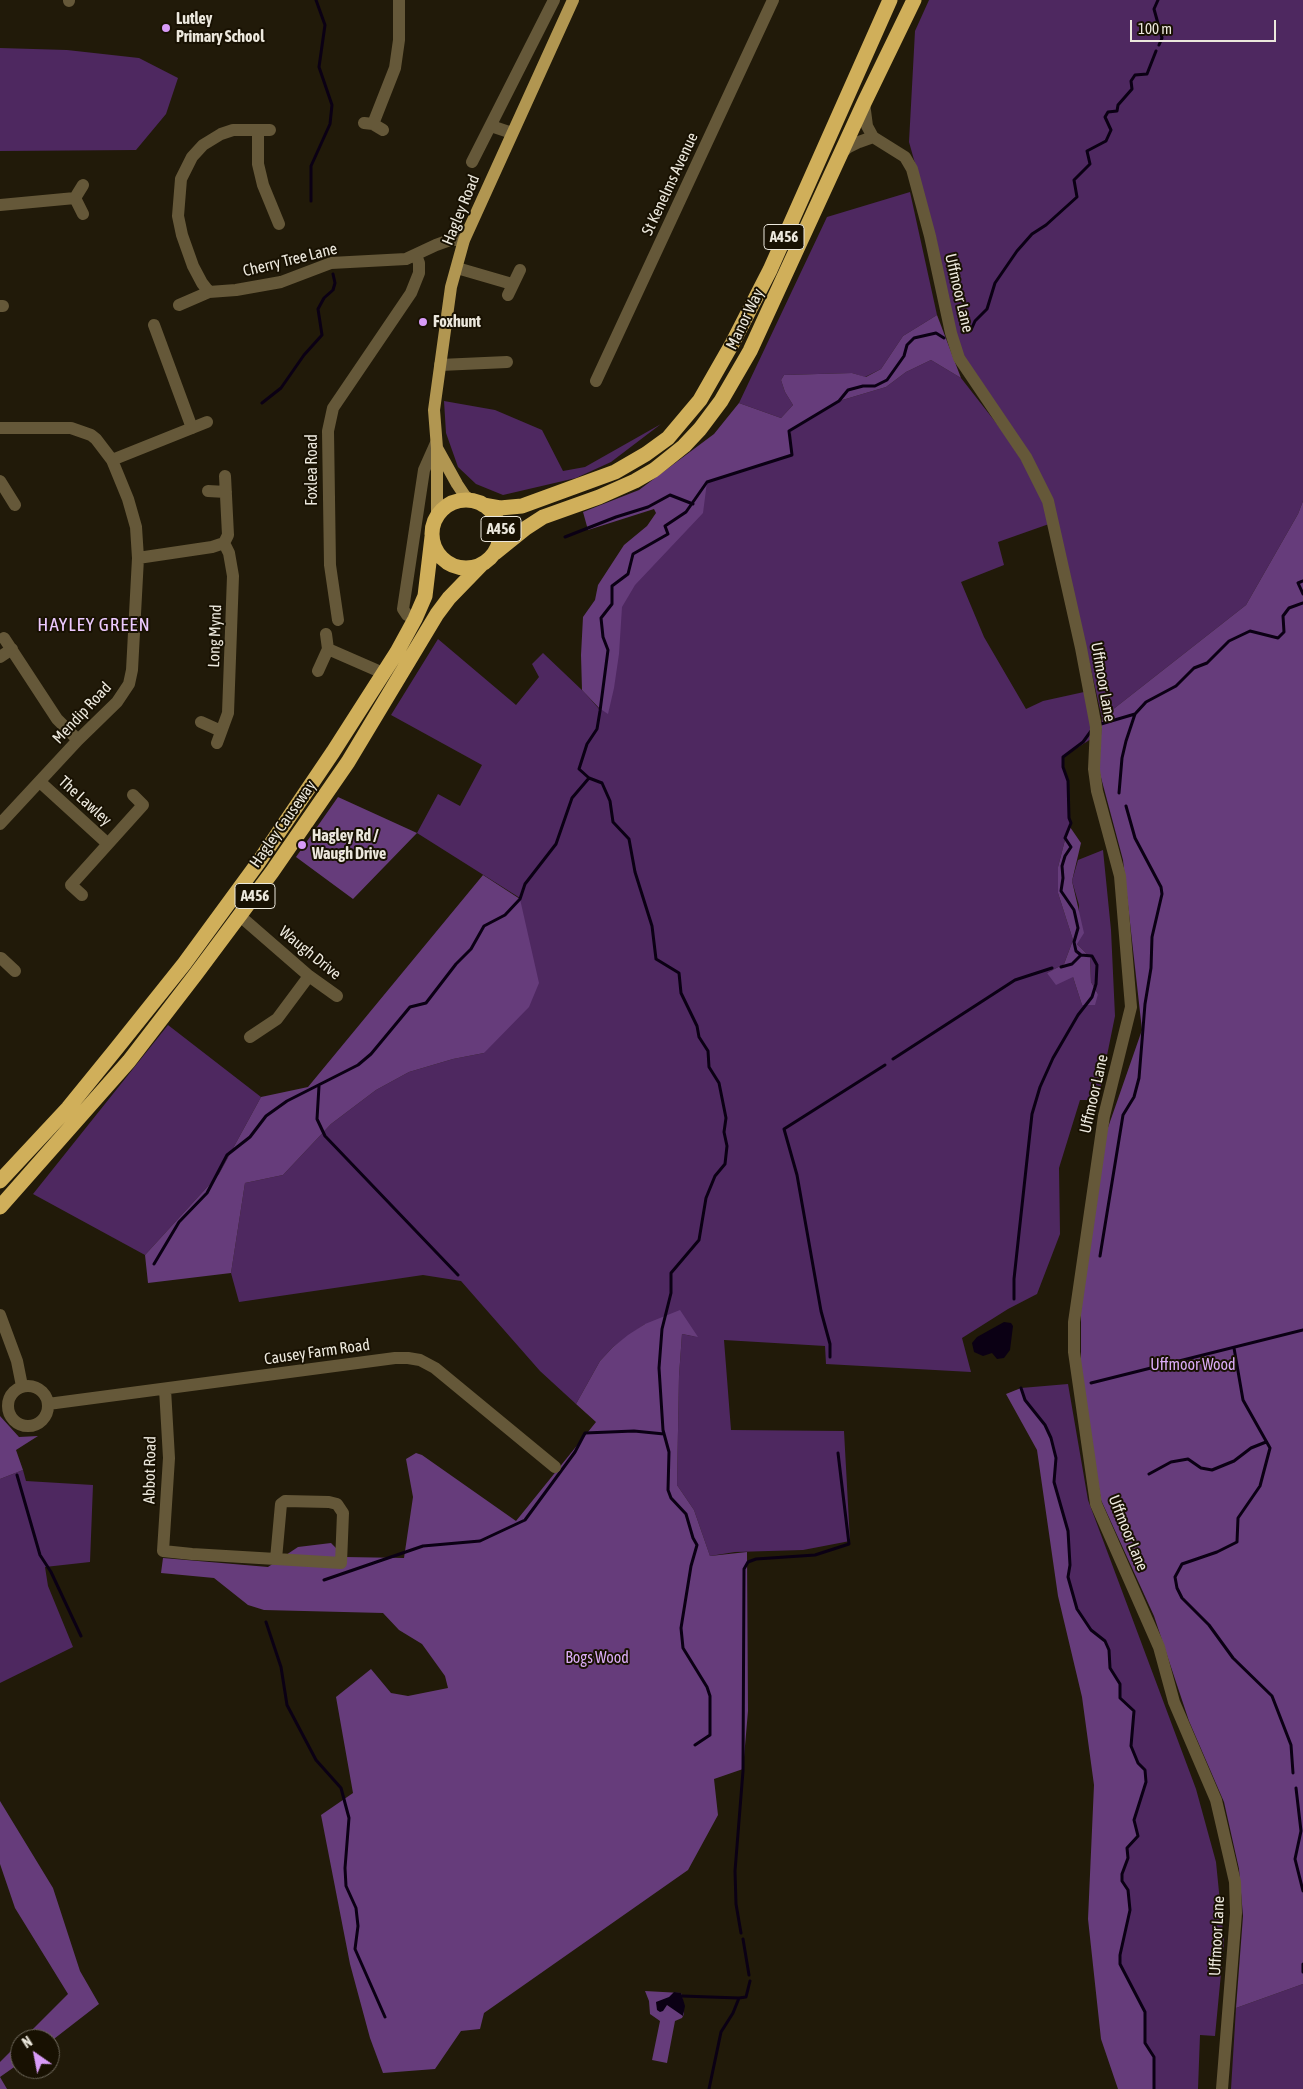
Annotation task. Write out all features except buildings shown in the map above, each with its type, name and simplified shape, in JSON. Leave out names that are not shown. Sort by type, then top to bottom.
[{"type":"highway","name":"Manor Way","points":[[478,503],[500,508],[522,506],[615,472],[646,454],[668,438],[700,400],[732,344],[770,270],[890,0]]},
{"type":"highway","name":"Manor Way","points":[[495,553],[543,517],[599,497],[635,481],[654,470],[684,446],[700,429],[721,401],[750,351],[839,156],[914,0]]},
{"type":"highway","name":"A456","points":[[457,501],[478,503],[495,516],[501,528],[500,539],[495,553],[482,564],[468,566],[453,564],[444,559],[436,548],[432,537],[437,515],[447,504],[457,501]]},
{"type":"highway","name":"Hagley Causeway","points":[[0,1181],[68,1108],[184,964],[258,863],[383,673],[416,619],[425,596],[432,537]]},
{"type":"highway","name":"Hagley Causeway","points":[[0,1208],[130,1061],[240,916],[348,762],[437,614],[449,598],[482,564]]},
{"type":"main road","name":"Hagley Road","points":[[437,515],[434,410],[450,295],[464,240],[573,0]]},
{"type":"main road","name":"Hagley Road","points":[[436,446],[465,496],[478,503]]},
{"type":"street","points":[[373,126],[395,68],[399,40],[398,0]]},
{"type":"street","name":"Hagley Road","points":[[472,162],[554,0]]},
{"type":"street","name":"St Kenelms Avenue","points":[[596,381],[773,0]]},
{"type":"street","points":[[839,156],[853,145],[874,137],[866,126],[864,103]]},
{"type":"street","points":[[491,126],[512,133]]},
{"type":"street","points":[[209,292],[198,274],[182,235],[178,216],[181,179],[192,157],[203,145],[221,134],[233,130],[264,130],[258,164],[263,185],[279,224]]},
{"type":"street","name":"Uffmoor Lane","points":[[874,137],[905,157],[912,169],[930,236],[958,358],[1026,457],[1048,501],[1081,648],[1096,727],[1094,769],[1097,791],[1120,876],[1131,1007],[1104,1116],[1074,1322],[1074,1352],[1096,1504],[1159,1647],[1174,1702],[1216,1800],[1235,1882],[1236,1913],[1222,2089]]},
{"type":"street","points":[[75,198],[83,185]]},
{"type":"street","points":[[0,205],[75,198]]},
{"type":"street","points":[[75,198],[83,214]]},
{"type":"street","name":"Cherry Tree Lane","points":[[179,305],[209,292],[236,290],[280,282],[331,263],[406,259],[450,240],[464,240]]},
{"type":"street","name":"Foxlea Road","points":[[338,620],[330,565],[328,431],[333,408],[411,293],[419,273],[419,263],[416,255]]},
{"type":"street","points":[[457,268],[510,290],[520,270]]},
{"type":"street","points":[[154,325],[192,428]]},
{"type":"street","points":[[440,365],[487,365],[507,362]]},
{"type":"street","points":[[112,460],[207,422]]},
{"type":"street","name":"Mendip Road","points":[[0,428],[60,428],[80,431],[96,440],[112,460],[134,518],[138,558],[132,670],[129,684],[117,702],[2,819]]},
{"type":"street","points":[[416,619],[406,615],[403,609],[424,470],[436,446]]},
{"type":"street","name":"Long Mynd","points":[[217,743],[228,714],[232,612],[233,576],[230,553],[224,543],[228,535],[225,476]]},
{"type":"street","points":[[0,481],[15,505]]},
{"type":"street","points":[[208,491],[226,492]]},
{"type":"street","points":[[138,558],[224,543]]},
{"type":"street","points":[[318,671],[328,649],[326,634]]},
{"type":"street","points":[[4,638],[57,719],[78,740]]},
{"type":"street","points":[[0,657],[12,649]]},
{"type":"street","points":[[328,649],[383,673]]},
{"type":"street","points":[[201,722],[221,731]]},
{"type":"street","name":"The Lawley","points":[[40,782],[108,844]]},
{"type":"street","name":"The Lawley","points":[[82,895],[71,885],[143,805],[132,795]]},
{"type":"street","name":"Waugh Drive","points":[[240,916],[309,976],[337,996]]},
{"type":"street","points":[[0,958],[15,971]]},
{"type":"street","points":[[250,1037],[276,1019],[309,976]]},
{"type":"street","points":[[0,1315],[17,1361],[22,1386]]},
{"type":"street","name":"Causey Farm Road","points":[[48,1404],[395,1358],[420,1360],[435,1368],[556,1467]]},
{"type":"street","points":[[27,1385],[38,1388],[46,1397],[48,1404],[44,1419],[38,1424],[28,1427],[15,1422],[10,1417],[7,1402],[11,1394],[22,1386],[27,1385]]},
{"type":"street","name":"Abbot Road","points":[[165,1389],[169,1458],[163,1551],[276,1559]]},
{"type":"street","points":[[285,1501],[329,1502],[337,1504],[341,1508],[343,1513],[341,1563],[276,1559],[281,1504],[285,1501]]},
{"type":"shaded area","points":[[929,0],[1303,0],[1303,501],[1298,514],[1246,605],[1102,718],[1052,499],[967,364],[955,336],[936,238],[909,142],[915,31]]},
{"type":"shaded area","points":[[0,48],[67,50],[139,58],[178,78],[166,114],[136,150],[0,151]]},
{"type":"shaded area","points":[[910,192],[937,315],[903,336],[881,369],[865,377],[852,373],[784,375],[781,380],[785,392],[793,405],[781,418],[739,403],[827,217]]},
{"type":"shaded area","points":[[931,360],[961,378],[1004,433],[1024,464],[1042,499],[1049,524],[998,542],[1004,565],[961,582],[984,637],[1026,709],[1043,701],[1084,692],[1093,726],[1091,739],[1063,757],[1063,767],[1068,781],[1069,818],[1071,823],[1058,867],[1058,893],[1073,940],[1064,964],[1047,973],[1073,977],[1082,1005],[1098,994],[1091,982],[1090,957],[1077,944],[1079,905],[1072,881],[1078,860],[1103,850],[1111,930],[1115,1016],[1098,1100],[1080,1100],[1059,1168],[1060,1234],[1037,1294],[1008,1309],[962,1338],[971,1372],[826,1364],[825,1346],[724,1340],[731,1430],[844,1431],[850,1541],[803,1550],[735,1552],[710,1556],[694,1510],[677,1485],[679,1376],[682,1334],[697,1337],[645,1324],[613,1347],[600,1361],[576,1404],[540,1371],[461,1281],[423,1275],[239,1302],[231,1273],[245,1183],[283,1175],[331,1124],[376,1090],[409,1072],[453,1059],[484,1053],[520,898],[417,833],[438,794],[460,806],[482,765],[391,715],[438,639],[516,705],[539,677],[532,664],[543,653],[600,710],[601,618],[707,482],[792,455],[791,430],[839,401],[886,387],[906,372]]},
{"type":"shaded area","points":[[444,401],[495,410],[542,430],[563,471],[585,467],[661,424],[611,462],[576,478],[503,495],[476,484],[458,467],[446,433]]},
{"type":"shaded area","points":[[168,1025],[261,1097],[219,1174],[145,1255],[33,1194]]},
{"type":"shaded area","points":[[1004,1322],[1011,1323],[1013,1326],[1010,1350],[1004,1358],[997,1359],[992,1353],[983,1356],[974,1352],[972,1343],[977,1337]]},
{"type":"shaded area","points":[[1068,1384],[1088,1500],[1196,1789],[1216,1862],[1224,1942],[1215,2036],[1200,2035],[1198,2089],[1154,2089],[1154,2057],[1145,2043],[1145,2012],[1120,1964],[1120,1955],[1130,1910],[1128,1890],[1122,1881],[1122,1874],[1128,1858],[1127,1848],[1138,1836],[1134,1820],[1146,1782],[1145,1770],[1138,1763],[1131,1746],[1134,1712],[1120,1698],[1120,1684],[1110,1668],[1109,1650],[1105,1641],[1091,1630],[1077,1609],[1068,1577],[1070,1565],[1068,1531],[1054,1482],[1056,1458],[1051,1438],[1045,1425],[1025,1400],[1021,1388]]},
{"type":"shaded area","points":[[23,1470],[26,1481],[93,1485],[90,1562],[45,1567],[48,1586],[73,1647],[0,1683],[0,1479]]},
{"type":"shaded area","points":[[1303,1984],[1303,2089],[1231,2089],[1236,2008]]},
{"type":"shaded area","points":[[674,1992],[681,1993],[685,2006],[683,2016],[667,2005],[663,2011],[657,2010],[656,2002],[669,1997]]},
{"type":"green space","points":[[937,315],[961,378],[931,360],[906,372],[886,387],[839,401],[791,430],[792,455],[707,482],[703,513],[635,585],[622,607],[619,654],[608,714],[599,708],[582,690],[583,617],[595,600],[598,585],[624,545],[647,526],[656,513],[654,509],[588,530],[583,512],[639,490],[714,434],[739,403],[781,418],[793,405],[785,392],[781,380],[784,375],[852,373],[866,377],[881,369],[903,336]]},
{"type":"green space","name":"Uffmoor Wood","points":[[1303,501],[1303,1984],[1236,2008],[1243,1916],[1239,1869],[1224,1802],[1189,1721],[1154,1616],[1101,1500],[1081,1378],[1081,1292],[1104,1139],[1142,1030],[1123,860],[1099,770],[1102,718],[1246,605],[1298,514]]},
{"type":"green space","points":[[338,797],[417,833],[353,899],[296,857]]},
{"type":"green space","points":[[1070,827],[1081,843],[1072,881],[1084,933],[1077,944],[1090,957],[1091,982],[1098,994],[1095,1005],[1082,1005],[1073,977],[1056,985],[1047,973],[1064,964],[1073,940],[1058,893],[1058,867]]},
{"type":"green space","points":[[483,875],[520,899],[539,983],[529,1007],[484,1053],[453,1059],[409,1072],[376,1090],[331,1124],[283,1175],[245,1183],[231,1273],[148,1283],[145,1255],[219,1174],[261,1097],[308,1087]]},
{"type":"green space","name":"Bogs Wood","points":[[680,1310],[698,1337],[682,1334],[679,1376],[677,1485],[694,1510],[710,1556],[747,1552],[748,1711],[743,1769],[714,1779],[718,1815],[688,1870],[484,2013],[480,2029],[461,2031],[435,2069],[383,2073],[370,2038],[350,1964],[321,1815],[353,1793],[336,1697],[371,1669],[391,1693],[408,1696],[448,1688],[445,1676],[422,1644],[399,1630],[383,1613],[264,1610],[248,1605],[214,1578],[161,1573],[163,1558],[268,1567],[298,1547],[331,1543],[345,1557],[404,1558],[413,1497],[406,1459],[416,1453],[422,1455],[516,1521],[596,1422],[576,1404],[600,1361],[613,1347],[645,1324]]},
{"type":"green space","points":[[1021,1388],[1025,1400],[1045,1425],[1051,1438],[1056,1458],[1054,1482],[1068,1531],[1070,1565],[1068,1577],[1077,1609],[1091,1630],[1105,1641],[1109,1650],[1110,1668],[1120,1684],[1120,1698],[1134,1711],[1131,1746],[1138,1763],[1145,1770],[1146,1782],[1134,1820],[1138,1836],[1127,1848],[1128,1858],[1122,1874],[1122,1881],[1128,1890],[1130,1910],[1120,1954],[1120,1964],[1145,2012],[1145,2043],[1154,2057],[1154,2089],[1118,2089],[1101,2039],[1088,1919],[1094,1785],[1082,1697],[1058,1596],[1037,1450],[1006,1394]]},
{"type":"green space","points":[[0,1416],[19,1437],[38,1436],[16,1450],[23,1470],[0,1479]]},
{"type":"green space","points":[[0,1801],[53,1888],[80,1971],[99,2004],[60,2034],[60,2029],[33,2029],[68,1994],[15,1908],[0,1864]]},
{"type":"green space","points":[[645,1991],[681,1993],[682,1996],[684,2014],[682,2018],[675,2021],[667,2063],[652,2060],[660,2021],[650,2014],[649,2001]]},
{"type":"green space","points":[[10,2052],[10,2070],[0,2077],[0,2062]]},
{"type":"green space","points":[[0,2077],[7,2089],[0,2089]]},
{"type":"waterway","points":[[311,201],[311,166],[330,124],[332,105],[319,67],[325,25],[316,0]]},
{"type":"waterway","points":[[1158,0],[1154,9],[1162,38],[1159,45]]},
{"type":"waterway","points":[[962,332],[971,330],[975,321],[987,309],[995,283],[1017,251],[1032,234],[1046,225],[1077,197],[1074,180],[1090,164],[1087,151],[1106,141],[1111,130],[1105,117],[1108,112],[1117,111],[1118,105],[1132,89],[1131,81],[1135,75],[1147,74],[1156,51]]},
{"type":"waterway","points":[[262,403],[281,388],[304,355],[322,335],[318,309],[324,298],[333,290],[335,283],[333,274]]},
{"type":"waterway","points":[[695,1745],[710,1735],[710,1696],[707,1687],[683,1648],[681,1628],[691,1566],[697,1545],[686,1514],[671,1498],[668,1490],[669,1452],[663,1430],[659,1368],[662,1329],[671,1293],[671,1273],[699,1240],[706,1198],[715,1176],[725,1164],[727,1146],[724,1132],[726,1118],[719,1083],[709,1067],[708,1051],[699,1037],[697,1026],[681,993],[679,973],[656,959],[652,926],[635,872],[629,839],[613,822],[610,801],[602,783],[589,778],[579,769],[587,744],[597,729],[600,711],[608,650],[603,637],[601,618],[612,604],[612,586],[628,574],[633,554],[668,534],[665,526],[686,512],[707,482],[792,455],[789,431],[839,401],[848,390],[863,386],[875,386],[887,380],[904,356],[907,345],[914,338],[936,333],[944,338]]},
{"type":"waterway","points":[[565,537],[648,507],[670,495],[693,504]]},
{"type":"waterway","points":[[1303,581],[1298,583],[1303,594]]},
{"type":"waterway","points":[[1119,793],[1122,758],[1126,741],[1135,714],[1146,702],[1176,686],[1194,668],[1207,663],[1229,641],[1250,631],[1278,638],[1284,632],[1283,616],[1289,608],[1303,603]]},
{"type":"waterway","points":[[1101,724],[1135,714]]},
{"type":"waterway","points":[[1014,1299],[1014,1279],[1032,1114],[1040,1087],[1053,1058],[1078,1015],[1092,997],[1096,984],[1097,965],[1092,956],[1081,955],[1076,951],[1074,942],[1078,928],[1074,910],[1061,891],[1062,866],[1065,856],[1071,847],[1065,838],[1071,823],[1069,818],[1068,781],[1063,767],[1063,757],[1083,742],[1091,731]]},
{"type":"waterway","points":[[154,1264],[179,1222],[207,1193],[227,1155],[250,1137],[266,1116],[287,1101],[358,1065],[371,1054],[410,1007],[426,1003],[456,964],[471,949],[484,926],[505,915],[520,899],[525,884],[556,844],[572,798],[589,778]]},
{"type":"waterway","points":[[1100,1256],[1123,1115],[1134,1097],[1139,1078],[1145,1004],[1151,968],[1152,937],[1162,894],[1161,887],[1135,838],[1126,806]]},
{"type":"waterway","points":[[1061,967],[1072,964],[1081,955]]},
{"type":"waterway","points":[[893,1059],[1015,980],[1052,968]]},
{"type":"waterway","points":[[830,1357],[830,1344],[821,1311],[797,1175],[784,1129],[885,1065]]},
{"type":"waterway","points":[[319,1086],[317,1119],[325,1136],[458,1275]]},
{"type":"waterway","points":[[1091,1383],[1303,1330]]},
{"type":"waterway","points":[[1234,1348],[1243,1400],[1270,1448],[1260,1486],[1238,1518],[1237,1542],[1217,1552],[1182,1564],[1175,1577],[1177,1588],[1182,1598],[1209,1625],[1233,1658],[1272,1696],[1291,1745],[1293,1773]]},
{"type":"waterway","points":[[1021,1388],[1025,1400],[1045,1425],[1051,1438],[1056,1458],[1054,1482],[1068,1531],[1070,1565],[1068,1577],[1077,1609],[1091,1630],[1105,1641],[1109,1650],[1110,1668],[1120,1684],[1120,1698],[1134,1711],[1131,1746],[1138,1763],[1145,1770],[1146,1782],[1134,1820],[1138,1836],[1127,1848],[1128,1858],[1122,1874],[1122,1881],[1128,1890],[1130,1910],[1120,1955],[1120,1964],[1145,2012],[1145,2043],[1154,2057],[1154,2089]]},
{"type":"waterway","points":[[324,1580],[423,1546],[480,1541],[525,1520],[575,1452],[585,1433],[634,1431],[664,1434]]},
{"type":"waterway","points":[[1149,1474],[1171,1462],[1188,1459],[1201,1468],[1212,1470],[1234,1461],[1251,1448],[1266,1442]]},
{"type":"waterway","points":[[741,1933],[736,1904],[735,1871],[743,1771],[744,1569],[748,1562],[756,1559],[815,1555],[849,1544],[838,1453]]},
{"type":"waterway","points":[[17,1475],[40,1555],[51,1572],[81,1636]]},
{"type":"waterway","points":[[266,1622],[281,1667],[287,1705],[316,1760],[341,1788],[349,1818],[345,1868],[346,1886],[356,1908],[358,1926],[355,1949],[385,2017]]},
{"type":"waterway","points":[[1296,1788],[1301,1831],[1295,1859],[1303,1891]]},
{"type":"waterway","points":[[743,1939],[749,1975]]},
{"type":"waterway","points":[[1303,1964],[1303,1972]]},
{"type":"waterway","points":[[709,2089],[721,2032],[733,2013],[739,1998],[746,1997],[750,1981]]},
{"type":"waterway","points":[[682,1996],[739,1998]]},
{"type":"place","name":"Lutley Primary School","points":[[166,28]]},
{"type":"place","name":"Foxhunt","points":[[423,322]]},
{"type":"place","name":"Hagley Rd / Waugh Drive","points":[[302,845]]},
{"type":"district","name":"HAYLEY GREEN","points":[[94,625]]}]
